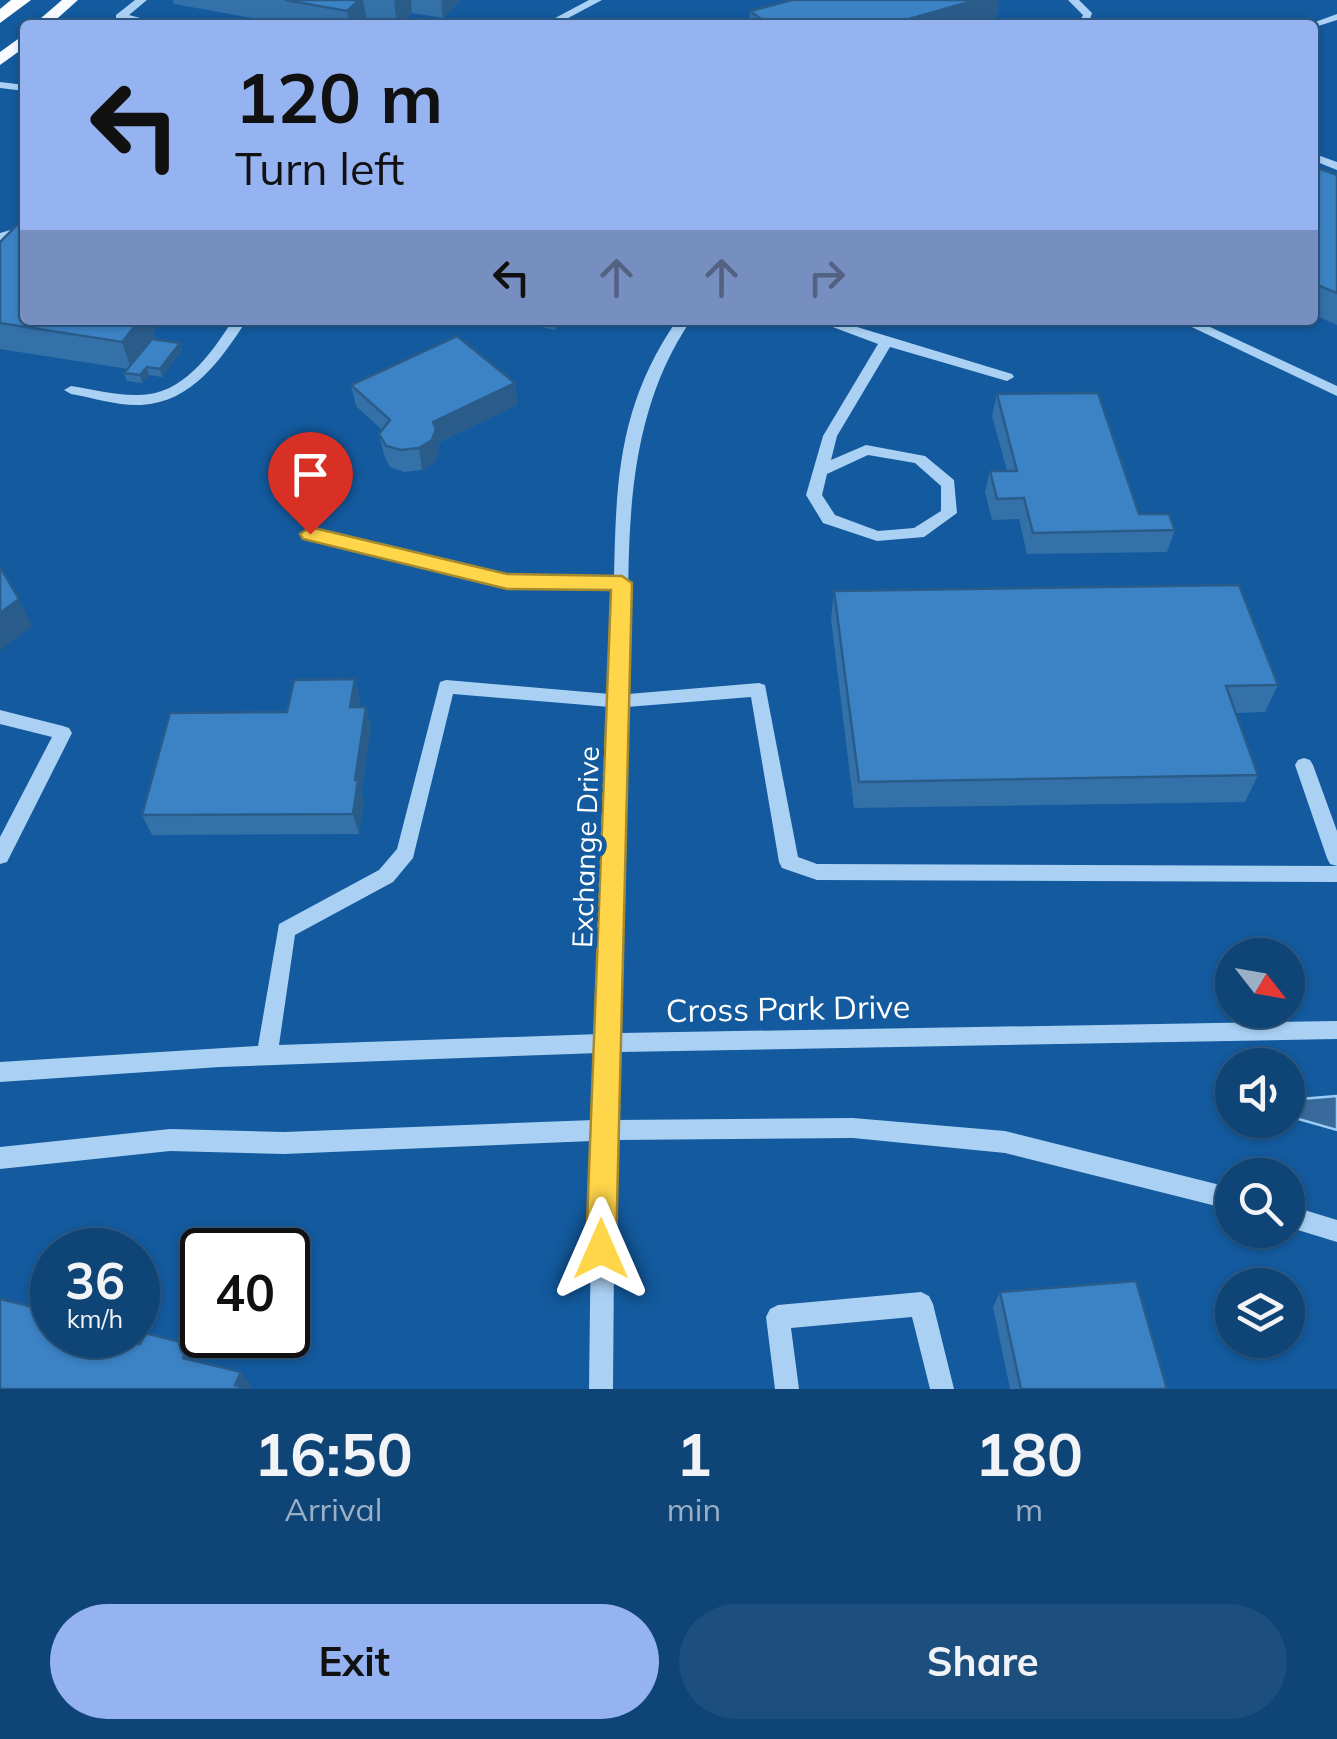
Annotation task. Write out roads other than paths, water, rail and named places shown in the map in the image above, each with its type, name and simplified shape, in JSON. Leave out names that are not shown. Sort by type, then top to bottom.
[{"type":"highway","points":[[0,16],[14,0]]},
{"type":"highway","points":[[0,16],[22,0]]},
{"type":"main road","points":[[47,20],[70,0]]},
{"type":"main road","points":[[0,60],[20,42]]},
{"type":"street","points":[[132,20],[120,18],[142,0]]},
{"type":"street","points":[[557,20],[597,0]]},
{"type":"street","points":[[1073,0],[1088,14],[1085,20]]},
{"type":"street","points":[[755,20],[790,10]]},
{"type":"street","points":[[71,390],[142,400],[164,395],[209,366],[237,325]]},
{"type":"street","name":"Exchange Drive","points":[[602,1389],[605,1130],[624,485],[637,412],[670,338],[680,325]]},
{"type":"street","points":[[835,325],[1007,377]]},
{"type":"street","points":[[1195,325],[1337,392]]},
{"type":"street","points":[[820,471],[866,450],[920,460],[949,484],[949,514],[918,533],[877,536],[829,519],[814,495],[820,471],[830,436],[886,342]]},
{"type":"street","points":[[310,534],[507,582],[622,583]]},
{"type":"street","points":[[267,1056],[286,930],[386,876],[406,852],[446,688],[619,701],[760,690],[789,862],[817,872],[1337,874]]},
{"type":"street","points":[[0,717],[64,733],[0,856]]},
{"type":"street","points":[[1304,766],[1337,858]]},
{"type":"street","name":"Cross Park Drive","points":[[0,1072],[267,1056],[610,1043],[1337,1030]]},
{"type":"street","points":[[0,1158],[170,1140],[284,1142],[605,1130],[853,1128],[1005,1142],[1215,1195]]},
{"type":"street","points":[[1305,1221],[1337,1231]]},
{"type":"street","points":[[787,1389],[778,1317],[921,1304],[942,1389]]},
{"type":"water","points":[[1337,1096],[1337,1130],[1305,1121],[1305,1099]]}]
